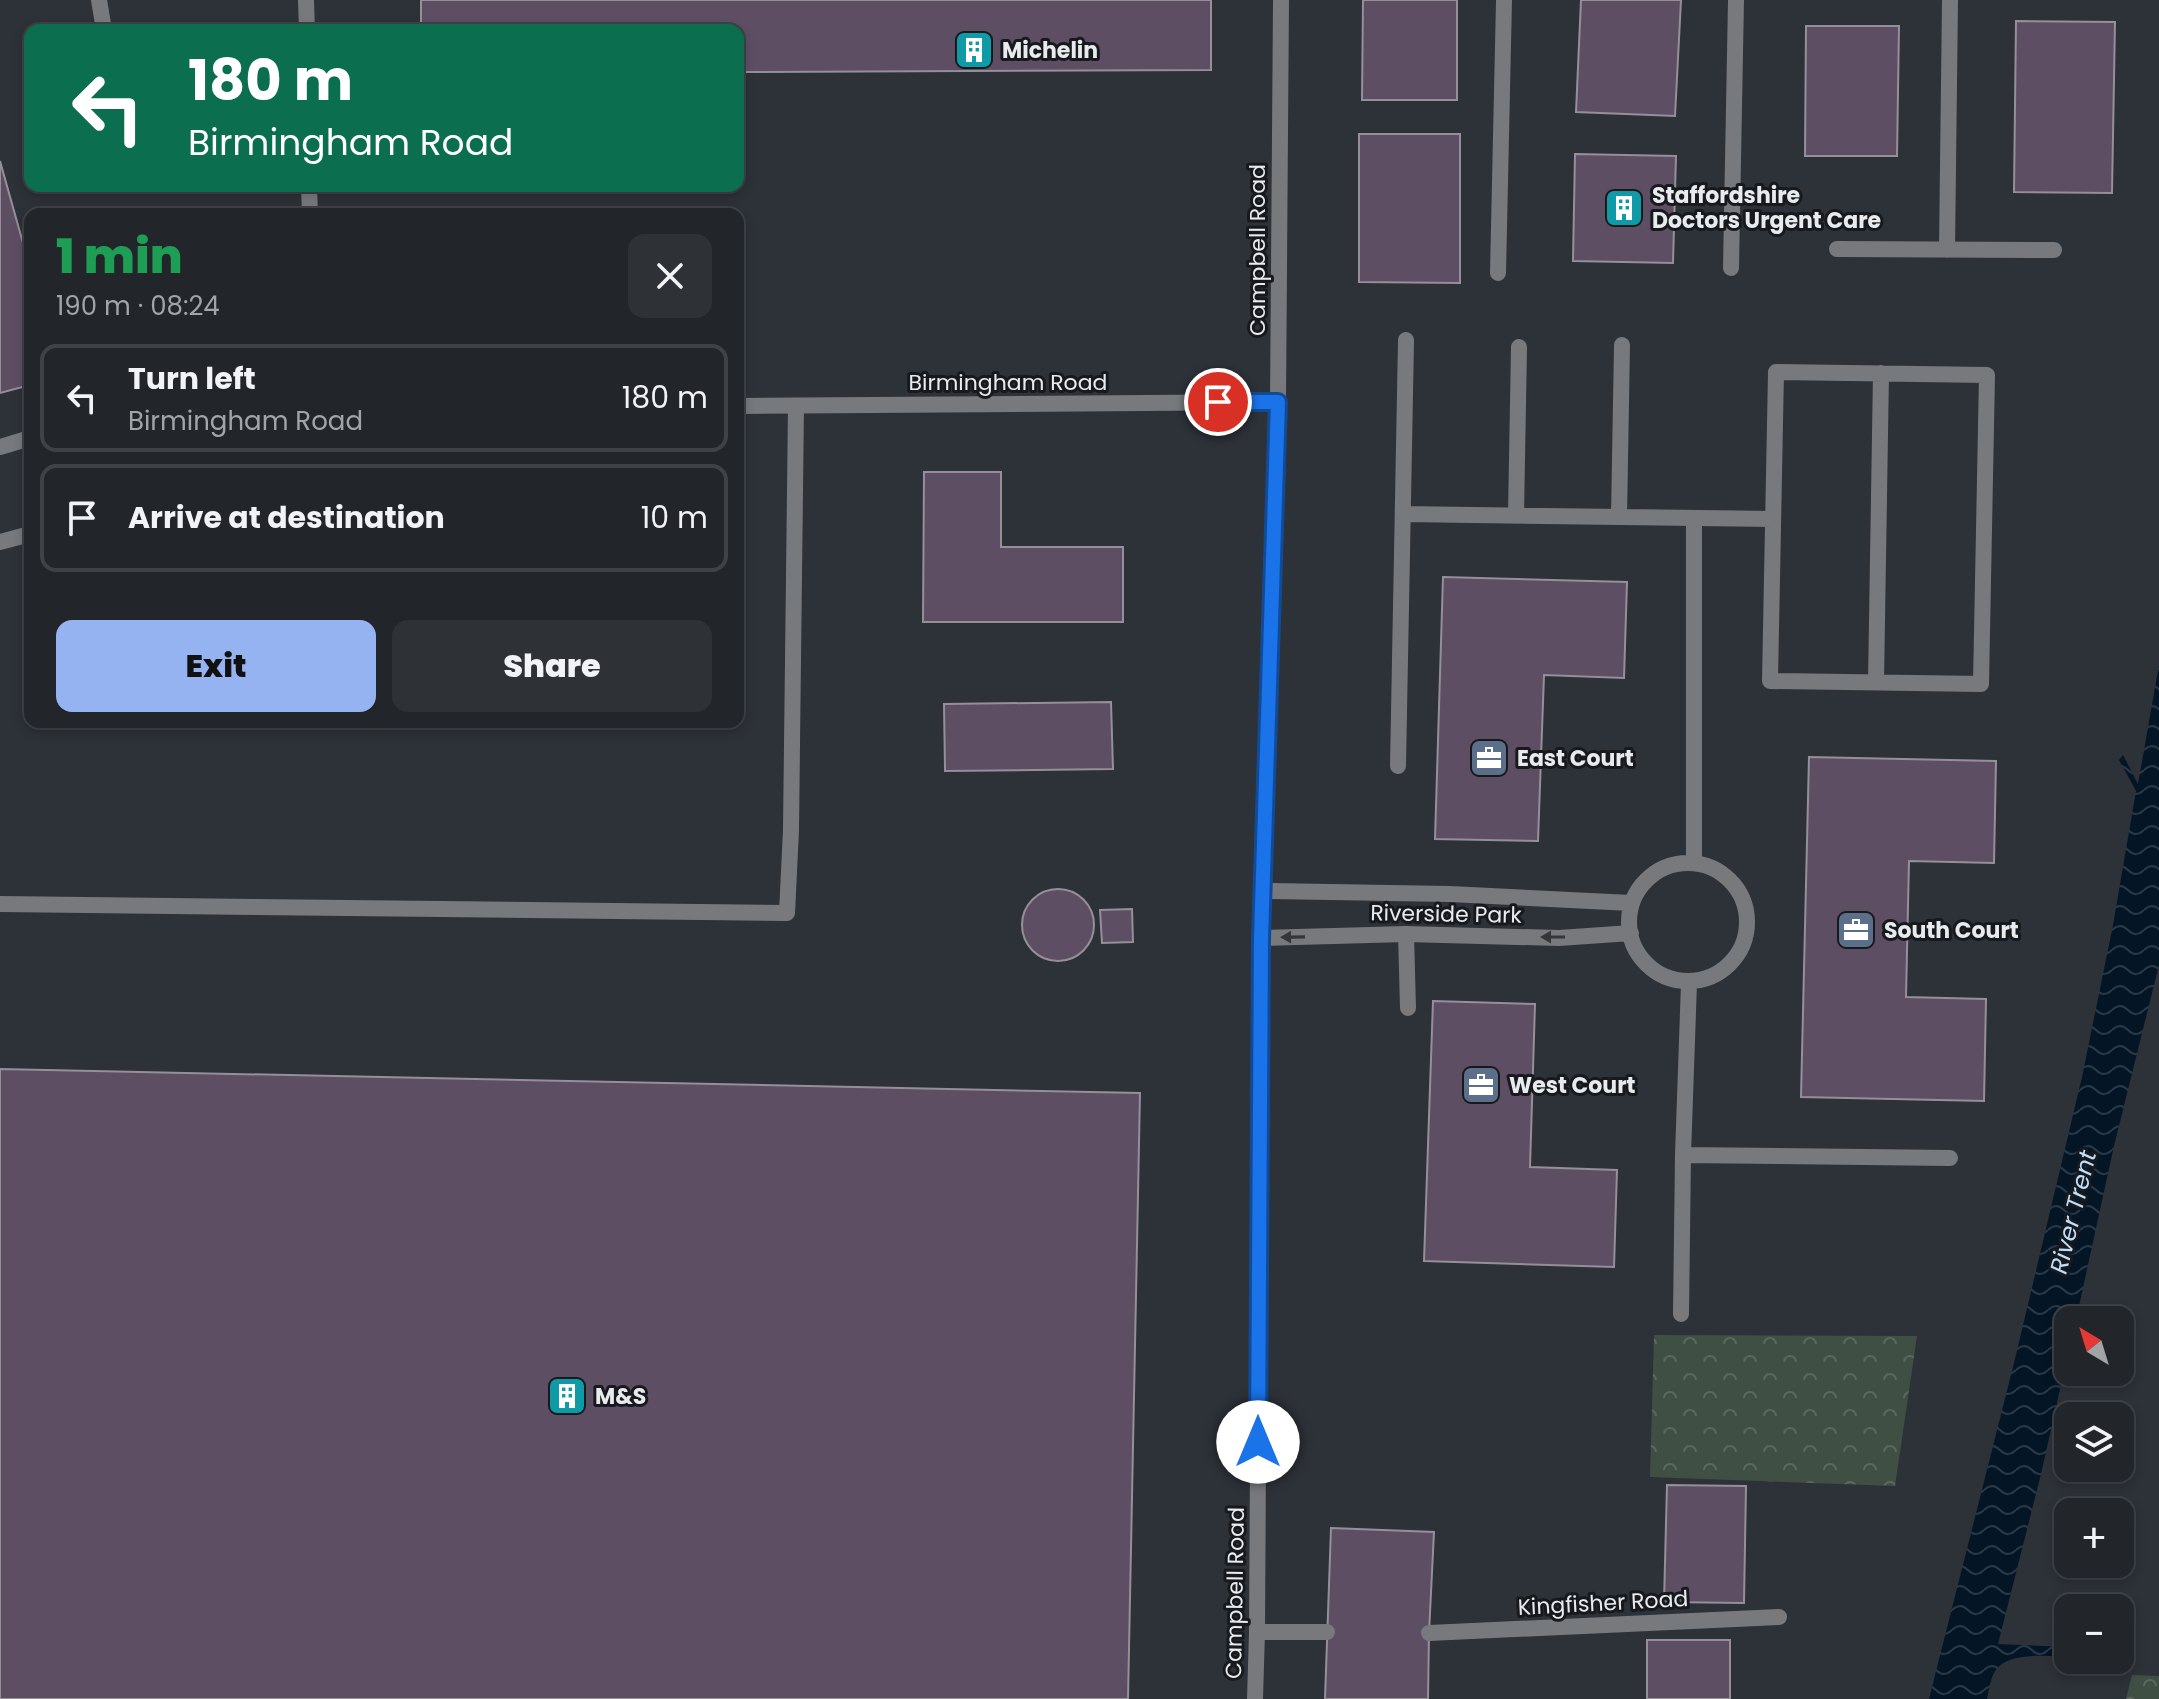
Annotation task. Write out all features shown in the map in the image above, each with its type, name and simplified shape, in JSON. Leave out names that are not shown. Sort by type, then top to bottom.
[{"type":"street","points":[[99,0],[103,24]]},
{"type":"street","points":[[306,0],[307,24]]},
{"type":"street","name":"Campbell Road","points":[[1255,1699],[1261,938],[1278,402],[1281,0]]},
{"type":"street","points":[[1498,273],[1504,0]]},
{"type":"street","points":[[1731,268],[1736,0]]},
{"type":"street","points":[[1947,250],[1950,0]]},
{"type":"street","points":[[1837,249],[2054,250]]},
{"type":"street","points":[[1398,766],[1406,340]]},
{"type":"street","points":[[1619,517],[1622,345]]},
{"type":"street","points":[[1516,515],[1519,347]]},
{"type":"street","points":[[1776,372],[1881,373],[1987,375],[1981,684],[1770,681],[1776,372]]},
{"type":"street","points":[[1876,682],[1881,373]]},
{"type":"street","name":"Birmingham Road","points":[[744,406],[1278,402]]},
{"type":"street","points":[[0,904],[787,913],[791,830],[796,406]]},
{"type":"street","points":[[0,447],[24,440]]},
{"type":"street","points":[[1403,514],[1773,519]]},
{"type":"street","points":[[1694,518],[1694,863]]},
{"type":"street","points":[[0,542],[24,536]]},
{"type":"street","points":[[1694,863],[1713,869],[1729,879],[1741,895],[1747,914],[1746,933],[1740,951],[1728,966],[1712,977],[1689,983],[1656,973],[1641,959],[1632,942],[1628,922],[1631,903],[1641,886],[1656,872],[1675,865],[1694,863]]},
{"type":"street","name":"Riverside Park","points":[[1263,891],[1450,894],[1631,903]]},
{"type":"street","name":"Riverside Park","points":[[1261,938],[1406,934],[1559,938],[1631,933]]},
{"type":"street","points":[[1406,934],[1408,1008]]},
{"type":"street","points":[[1681,1314],[1689,983]]},
{"type":"street","points":[[1683,1155],[1950,1158]]},
{"type":"street","name":"Kingfisher Road","points":[[1429,1633],[1779,1617]]},
{"type":"street","points":[[1257,1632],[1327,1632]]},
{"type":"green space","points":[[1654,1335],[1917,1336],[1895,1486],[1650,1477]]},
{"type":"green space","points":[[2132,1675],[2159,1676],[2159,1699],[2126,1699]]},
{"type":"water","name":"River Trent","points":[[2159,665],[2159,965],[2114,1146],[2079,1306],[2054,1306],[2054,1386],[2061,1386],[2057,1402],[2054,1402],[2054,1416],[2041,1474],[1998,1644],[2054,1646],[2054,1656],[2027,1656],[1999,1666],[1987,1699],[1929,1699],[2082,1077],[2136,791],[2119,760],[2123,755],[2138,784]]},
{"type":"building","name":"Michelin","points":[[421,0],[1211,0],[1211,70],[744,72],[744,24],[421,24]]},
{"type":"building","points":[[1363,0],[1457,0],[1457,100],[1362,100]]},
{"type":"building","points":[[1581,0],[1681,0],[1675,116],[1576,112]]},
{"type":"building","points":[[2016,21],[2115,22],[2112,193],[2014,192]]},
{"type":"building","points":[[1806,26],[1899,26],[1897,156],[1805,156]]},
{"type":"building","points":[[1359,134],[1460,134],[1460,283],[1359,282]]},
{"type":"building","name":"Staffordshire Doctors Urgent Care","points":[[1575,154],[1676,156],[1673,263],[1573,261]]},
{"type":"building","points":[[0,161],[24,247],[24,387],[0,393]]},
{"type":"building","points":[[924,472],[1001,472],[1001,547],[1123,547],[1123,622],[923,622]]},
{"type":"building","name":"East Court","points":[[1443,577],[1627,582],[1624,678],[1544,675],[1538,841],[1435,839]]},
{"type":"building","points":[[1111,702],[1113,769],[945,771],[944,704]]},
{"type":"building","name":"South Court","points":[[1809,757],[1996,761],[1994,863],[1909,861],[1906,997],[1986,999],[1984,1101],[1801,1097]]},
{"type":"building","points":[[1058,889],[1078,895],[1088,905],[1094,925],[1088,945],[1078,955],[1058,961],[1038,955],[1028,945],[1022,925],[1028,905],[1038,895]]},
{"type":"building","points":[[1132,909],[1133,942],[1102,943],[1100,910]]},
{"type":"building","name":"West Court","points":[[1433,1001],[1535,1004],[1530,1167],[1617,1170],[1614,1267],[1424,1261]]},
{"type":"building","name":"M&S","points":[[0,1069],[1140,1093],[1128,1699],[0,1699]]},
{"type":"building","points":[[1667,1485],[1746,1486],[1744,1603],[1664,1602]]},
{"type":"building","points":[[1331,1528],[1434,1532],[1428,1699],[1325,1699]]},
{"type":"building","points":[[1647,1640],[1730,1640],[1730,1699],[1647,1699]]},
{"type":"place","name":"Michelin","points":[[974,50]]},
{"type":"place","name":"Staffordshire Doctors Urgent Care","points":[[1624,208]]},
{"type":"place","name":"East Court","points":[[1489,758]]},
{"type":"place","name":"South Court","points":[[1856,930]]},
{"type":"place","name":"West Court","points":[[1481,1085]]},
{"type":"place","name":"M&S","points":[[567,1396]]},
{"type":"route","points":[[1218,402],[1278,402],[1261,938],[1258,1442]]}]
